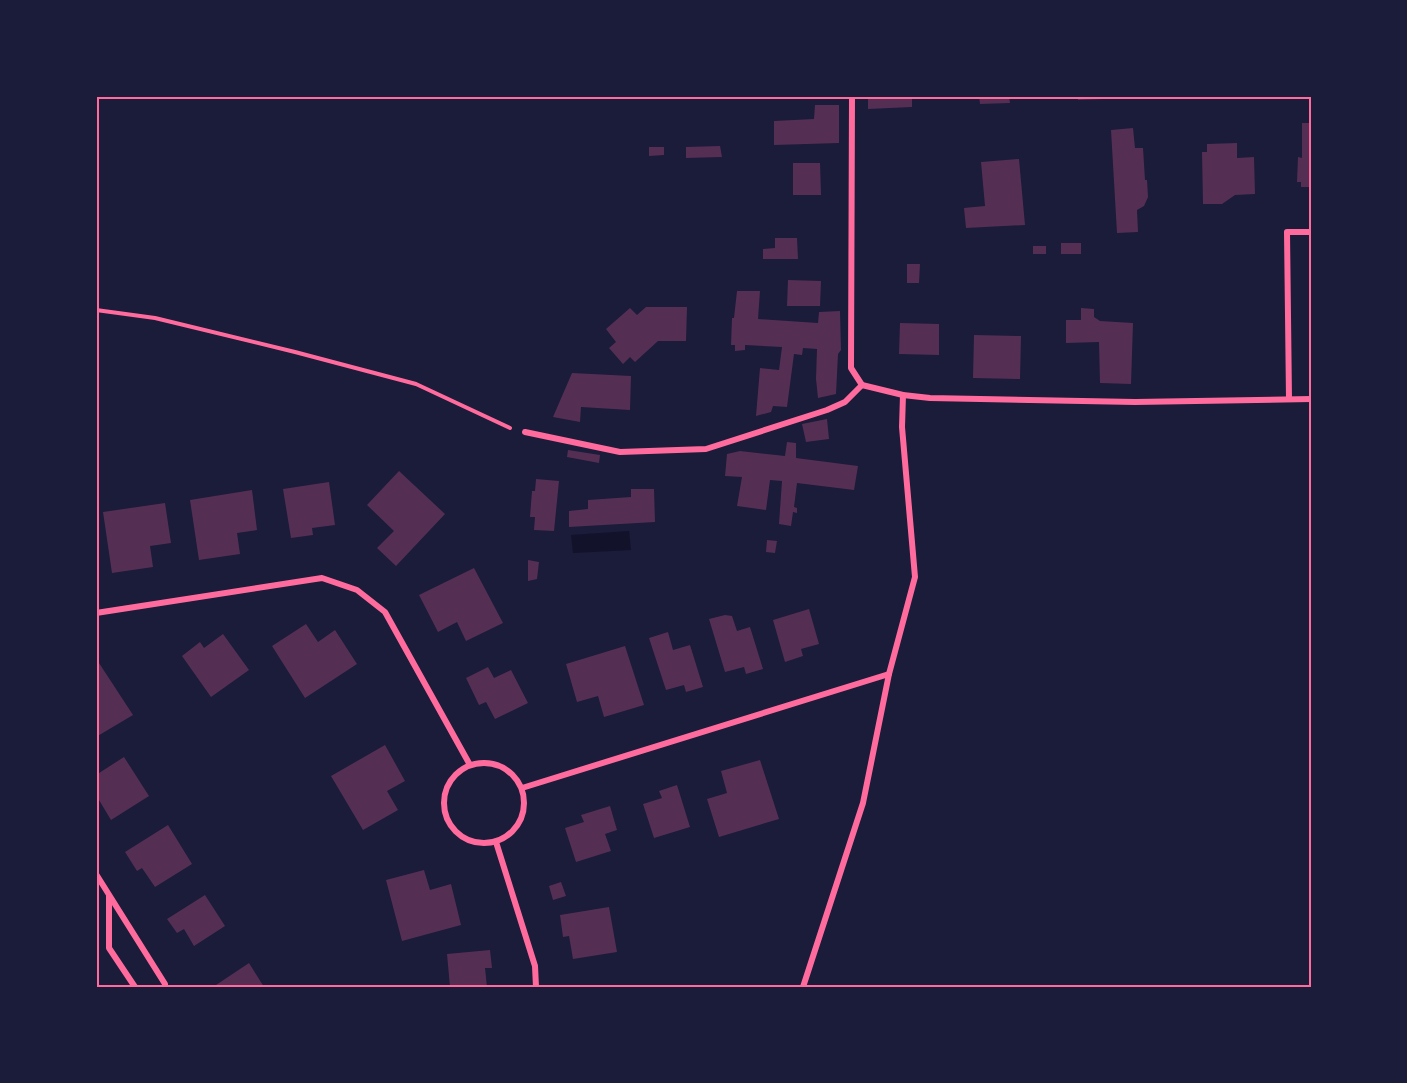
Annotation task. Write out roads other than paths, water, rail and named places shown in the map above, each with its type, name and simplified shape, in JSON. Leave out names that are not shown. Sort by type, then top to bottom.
[{"type":"street","points":[[852,96],[851,368],[862,386],[930,398],[1135,402],[1311,399]]},
{"type":"street","points":[[1289,399],[1287,232],[1311,232]]},
{"type":"street","points":[[525,432],[620,452],[706,449],[827,410],[845,402],[862,386]]},
{"type":"street","points":[[803,987],[863,802],[889,674],[915,577],[902,427],[903,395]]},
{"type":"street","points":[[96,613],[322,578],[357,590],[385,612],[470,765]]},
{"type":"street","points":[[522,788],[889,674]]},
{"type":"street","points":[[486,762],[501,766],[513,775],[522,788],[525,803],[521,819],[512,832],[496,842],[483,843],[468,839],[455,830],[447,816],[444,801],[448,786],[457,773],[470,765],[486,762]]},
{"type":"street","points":[[496,842],[535,966],[536,987]]},
{"type":"street","points":[[96,874],[165,987]]},
{"type":"street","points":[[109,895],[109,948],[135,987]]}]
